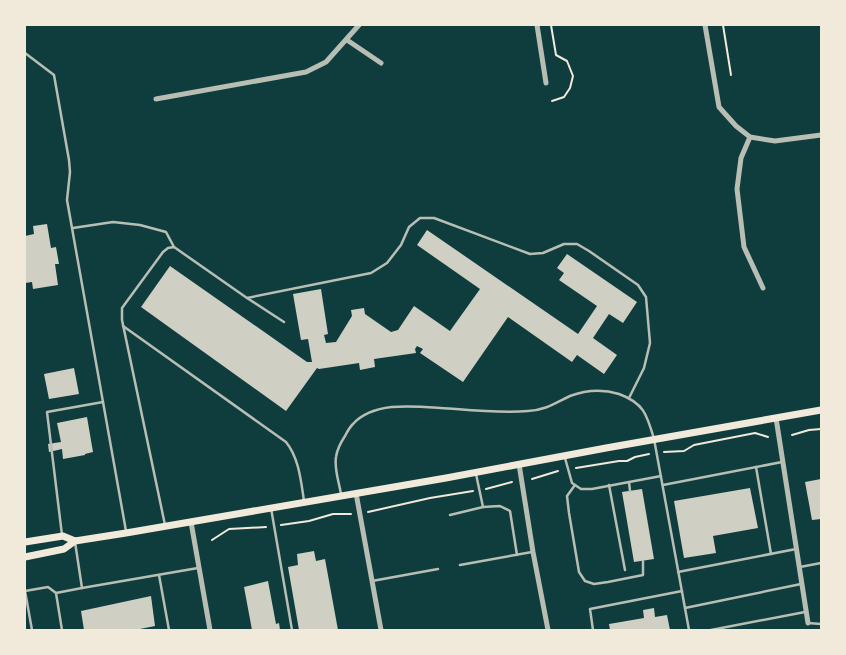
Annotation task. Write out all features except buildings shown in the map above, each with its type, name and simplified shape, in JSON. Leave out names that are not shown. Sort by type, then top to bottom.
[{"type":"main road","points":[[25,557],[64,549],[75,541],[341,496],[821,410]]},
{"type":"main road","points":[[25,542],[63,536],[75,541]]},
{"type":"street","points":[[156,99],[306,72],[326,62],[359,25]]},
{"type":"street","points":[[537,25],[546,83]]},
{"type":"street","points":[[705,25],[719,107],[736,126],[750,137],[775,141],[821,135]]},
{"type":"street","points":[[347,40],[381,63]]},
{"type":"street","points":[[750,137],[741,158],[737,189],[744,247],[763,288]]},
{"type":"street","points":[[776,418],[808,623]]},
{"type":"street","points":[[519,464],[548,630]]},
{"type":"street","points":[[356,493],[381,630]]},
{"type":"street","points":[[191,522],[210,630]]},
{"type":"lane","points":[[25,53],[54,75],[70,172],[67,200],[126,533]]},
{"type":"lane","points":[[248,298],[371,273],[386,263],[401,245],[409,227],[420,218],[434,218],[530,254],[543,253],[564,244],[576,244],[590,251],[638,285],[646,297],[650,344],[644,368],[630,398]]},
{"type":"lane","points":[[72,228],[112,222],[140,225],[166,232],[174,247],[284,322]]},
{"type":"lane","points":[[166,526],[121,314],[122,308],[163,252],[168,248],[174,247]]},
{"type":"lane","points":[[123,326],[286,442],[291,449],[299,472],[305,502]]},
{"type":"lane","points":[[341,496],[336,455],[341,443],[354,423],[374,411],[388,407],[415,406],[482,412],[531,411],[548,408],[570,396],[597,390],[609,391],[630,398],[638,403],[644,412],[649,421],[654,439],[689,630]]},
{"type":"lane","points":[[63,536],[47,412],[103,402]]},
{"type":"lane","points":[[565,455],[572,483],[581,489],[661,476]]},
{"type":"lane","points":[[663,485],[782,462]]},
{"type":"lane","points":[[756,467],[771,554]]},
{"type":"lane","points":[[476,472],[483,507]]},
{"type":"lane","points":[[629,482],[630,491]]},
{"type":"lane","points":[[575,485],[567,496],[579,572],[585,581],[594,584],[643,575],[643,561]]},
{"type":"lane","points":[[609,485],[624,570]]},
{"type":"lane","points":[[450,515],[483,507],[500,506],[510,512],[517,555]]},
{"type":"lane","points":[[271,508],[292,630]]},
{"type":"lane","points":[[75,541],[82,588]]},
{"type":"lane","points":[[678,572],[796,549]]},
{"type":"lane","points":[[460,565],[533,552]]},
{"type":"lane","points":[[799,567],[821,564]]},
{"type":"lane","points":[[32,630],[26,591],[48,588],[56,593],[199,568]]},
{"type":"lane","points":[[372,581],[438,569]]},
{"type":"lane","points":[[159,575],[169,630]]},
{"type":"lane","points":[[685,608],[802,584]]},
{"type":"lane","points":[[593,630],[590,609],[682,591]]},
{"type":"lane","points":[[56,593],[62,630]]},
{"type":"lane","points":[[711,630],[806,612]]},
{"type":"lane","points":[[808,623],[821,624]]},
{"type":"path","points":[[551,25],[556,55],[567,61],[573,76],[570,88],[564,97],[552,101]]},
{"type":"path","points":[[723,25],[730,76]]},
{"type":"path","points":[[792,435],[808,430],[821,430]]},
{"type":"path","points":[[664,452],[684,451],[694,446],[755,433],[768,438]]},
{"type":"path","points":[[576,468],[627,461],[649,454]]},
{"type":"path","points":[[532,479],[558,471]]},
{"type":"path","points":[[486,489],[512,482]]},
{"type":"path","points":[[368,512],[430,498],[473,491]]}]
